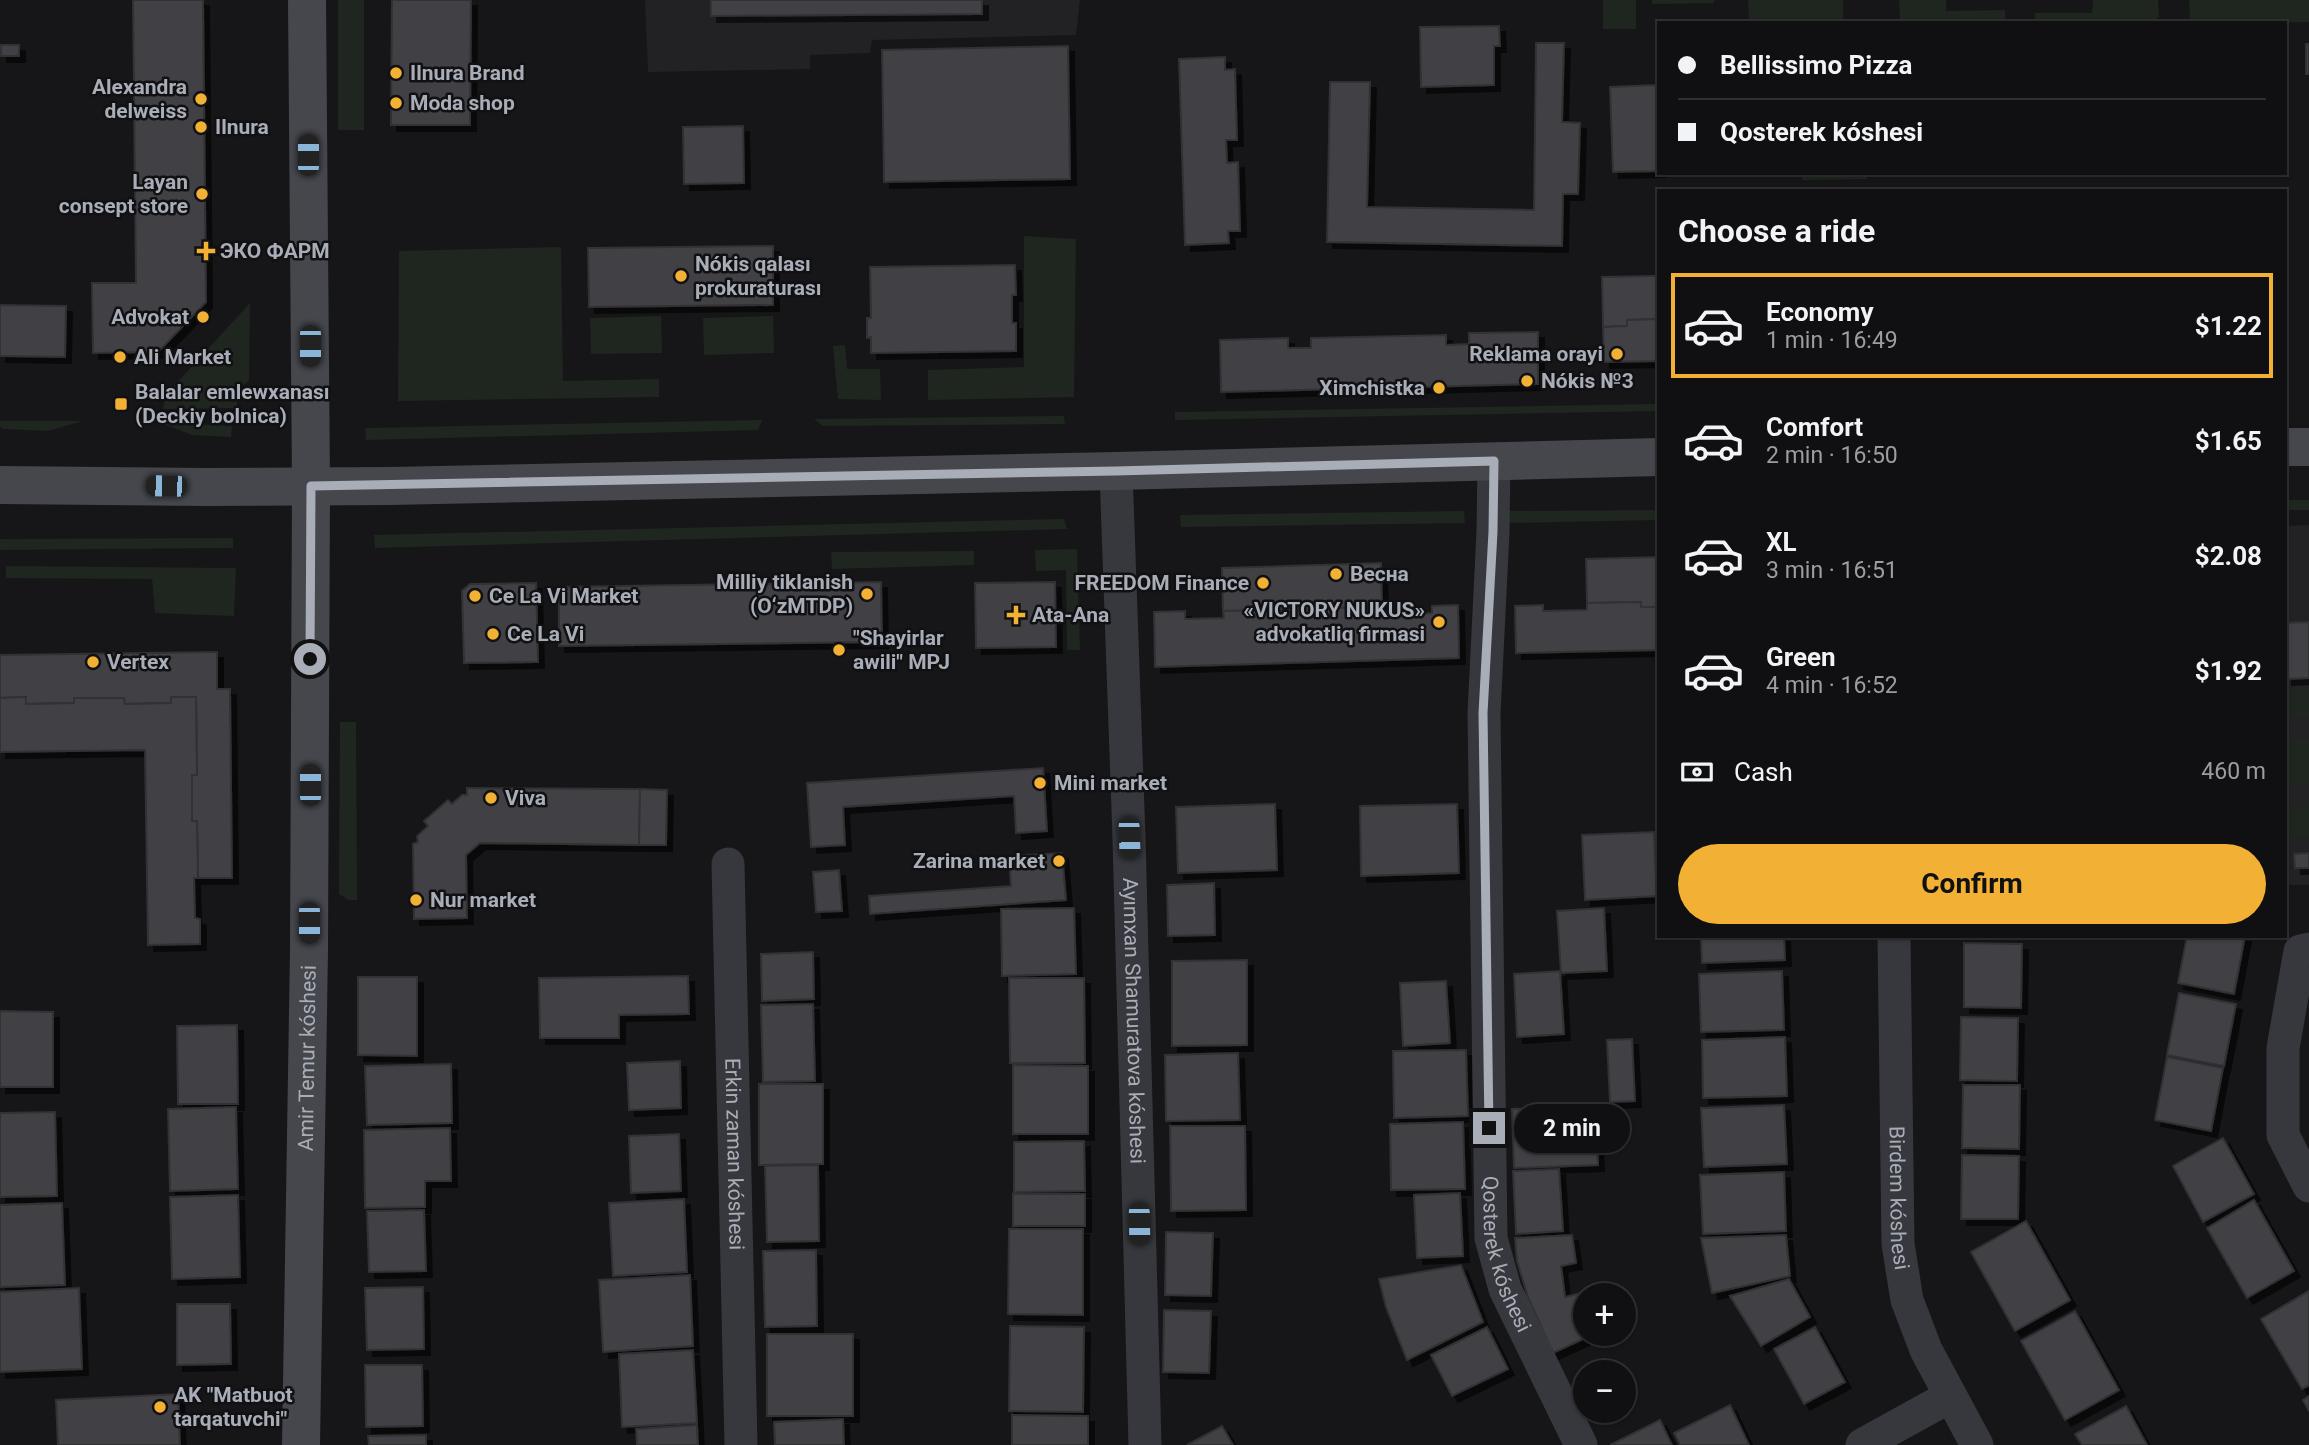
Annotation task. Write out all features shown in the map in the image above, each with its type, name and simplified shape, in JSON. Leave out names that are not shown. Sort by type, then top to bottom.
[{"type":"main road","name":"Amir Temur kóshesi","points":[[301,1445],[309,950],[311,486],[307,0]]},
{"type":"main road","points":[[2287,447],[2309,447]]},
{"type":"main road","points":[[0,485],[311,486],[1116,471],[1657,457]]},
{"type":"street","name":"Qosterek kóshesi","points":[[1494,461],[1483,713],[1491,1238],[1505,1289],[1581,1445]]},
{"type":"street","name":"Ayımxan Shamuratova kóshesi","points":[[1116,471],[1145,1445]]},
{"type":"street","name":"Erkin zaman kóshesi","points":[[728,864],[741,1445]]},
{"type":"street","name":"Birdem kóshesi","points":[[1894,938],[1898,1244],[1907,1300],[1926,1350],[1977,1445]]},
{"type":"street","points":[[2304,950],[2283,1048],[2283,1135],[2309,1186]]},
{"type":"street","points":[[1862,1445],[1949,1397]]},
{"type":"shaded area","points":[[338,0],[364,0],[364,130],[338,130]]},
{"type":"shaded area","points":[[645,0],[1080,0],[1076,35],[872,40],[870,53],[810,55],[810,69],[648,72]]},
{"type":"shaded area","points":[[1603,0],[1636,0],[1636,29],[1603,29]]},
{"type":"shaded area","points":[[1652,0],[1714,0],[1714,3],[1652,4]]},
{"type":"shaded area","points":[[1748,0],[1843,0],[1843,19],[1749,21]]},
{"type":"shaded area","points":[[1899,0],[1946,0],[1946,11],[2005,10],[2005,21],[1900,21]]},
{"type":"shaded area","points":[[2093,0],[2158,0],[2159,17],[2154,21],[2035,21],[2035,13],[2092,13]]},
{"type":"shaded area","points":[[2189,0],[2309,0],[2309,22],[2190,21]]},
{"type":"shaded area","points":[[1802,175],[1867,175],[1867,179],[1802,180]]},
{"type":"shaded area","points":[[1024,236],[1076,239],[1074,397],[928,400],[928,370],[1024,367]]},
{"type":"shaded area","points":[[561,247],[563,381],[659,379],[659,397],[398,401],[399,251]]},
{"type":"shaded area","points":[[250,303],[249,381],[237,389],[237,408],[163,409],[165,396]]},
{"type":"shaded area","points":[[661,316],[662,353],[591,354],[590,318]]},
{"type":"shaded area","points":[[773,316],[774,353],[704,355],[703,318]]},
{"type":"shaded area","points":[[845,345],[847,369],[880,369],[881,400],[838,399],[833,346]]},
{"type":"shaded area","points":[[1657,404],[1657,411],[1175,420],[1175,412]]},
{"type":"shaded area","points":[[1064,416],[1065,424],[823,426],[814,419]]},
{"type":"shaded area","points":[[762,420],[758,430],[366,440],[365,428]]},
{"type":"shaded area","points":[[0,421],[83,421],[48,431],[4,429],[0,427]]},
{"type":"shaded area","points":[[161,423],[232,426],[231,437],[192,435]]},
{"type":"shaded area","points":[[2287,500],[2309,500],[2309,510],[2287,510]]},
{"type":"shaded area","points":[[1657,510],[1657,520],[1506,523],[1505,511]]},
{"type":"shaded area","points":[[1464,511],[1465,523],[1181,527],[1180,515]]},
{"type":"shaded area","points":[[1064,519],[1067,529],[375,548],[374,535]]},
{"type":"shaded area","points":[[2309,525],[2309,885],[2287,883],[2287,526]]},
{"type":"shaded area","points":[[233,538],[233,548],[0,550],[0,539]]},
{"type":"shaded area","points":[[1077,549],[1080,650],[1067,650],[1066,570],[1036,571],[1035,550]]},
{"type":"shaded area","points":[[974,551],[974,565],[832,569],[831,552]]},
{"type":"shaded area","points":[[6,566],[236,568],[234,616],[155,613],[152,579],[6,578]]},
{"type":"shaded area","points":[[2287,690],[2309,690],[2309,717],[2287,717]]},
{"type":"shaded area","points":[[340,722],[356,722],[357,900],[349,900],[339,894]]},
{"type":"shaded area","points":[[2287,739],[2309,739],[2309,786],[2287,786]]},
{"type":"shaded area","points":[[2287,807],[2309,807],[2309,835],[2287,836]]},
{"type":"building","points":[[133,0],[203,0],[206,302],[158,352],[93,353],[92,283],[136,283]]},
{"type":"building","points":[[392,0],[471,0],[470,125],[391,125]]},
{"type":"building","points":[[711,0],[982,0],[982,14],[711,16]]},
{"type":"building","points":[[1499,26],[1500,46],[1494,46],[1494,85],[1421,87],[1420,27]]},
{"type":"building","points":[[1536,43],[1564,43],[1562,122],[1580,123],[1578,194],[1563,194],[1562,246],[1327,242],[1330,82],[1370,82],[1367,207],[1534,210]]},
{"type":"building","points":[[2306,44],[2309,44],[2309,74],[2306,74]]},
{"type":"building","points":[[1,45],[19,45],[19,56],[1,56]]},
{"type":"building","points":[[1068,46],[1070,179],[884,182],[882,50]]},
{"type":"building","points":[[1225,57],[1225,70],[1235,69],[1237,140],[1226,140],[1227,163],[1238,162],[1240,231],[1228,231],[1229,243],[1185,245],[1179,59]]},
{"type":"building","points":[[1656,85],[1657,171],[1613,172],[1610,87]]},
{"type":"building","points":[[743,126],[744,183],[684,184],[683,127]]},
{"type":"building","name":"Nókis qalası prokuraturası","points":[[773,246],[773,305],[589,307],[588,248]]},
{"type":"building","points":[[1015,265],[1016,295],[1012,295],[1012,323],[1016,323],[1016,351],[871,353],[871,337],[867,338],[867,318],[871,318],[870,267]]},
{"type":"building","points":[[1657,276],[1657,319],[1627,320],[1627,326],[1603,327],[1602,277]]},
{"type":"building","points":[[0,305],[66,306],[65,357],[0,356]]},
{"type":"building","points":[[1657,319],[1657,361],[1604,362],[1603,327],[1627,326],[1627,320]]},
{"type":"building","points":[[1538,332],[1538,384],[1221,392],[1220,340],[1288,338],[1288,348],[1311,348],[1311,338],[1446,335],[1446,345],[1469,344],[1469,333]]},
{"type":"building","points":[[1657,557],[1657,607],[1641,607],[1641,602],[1587,603],[1586,559]]},
{"type":"building","points":[[1381,563],[1382,607],[1330,608],[1331,614],[1283,616],[1282,610],[1223,611],[1222,568]]},
{"type":"building","points":[[881,582],[882,642],[559,646],[559,587]]},
{"type":"building","name":"Ata-Ana","points":[[1055,582],[1056,647],[976,648],[975,583]]},
{"type":"building","points":[[536,583],[538,662],[464,663],[462,591],[470,584]]},
{"type":"building","points":[[1641,602],[1641,607],[1657,607],[1657,650],[1516,653],[1515,606],[1543,605],[1543,611],[1587,610],[1587,603]]},
{"type":"building","points":[[1458,605],[1459,658],[1155,667],[1154,612],[1185,611],[1185,619],[1224,618],[1223,611],[1282,610],[1283,616],[1331,614],[1330,608],[1382,607],[1383,614],[1432,613],[1432,606]]},
{"type":"building","points":[[2309,622],[2309,678],[2287,679],[2287,623]]},
{"type":"building","points":[[217,652],[217,689],[230,689],[232,878],[198,878],[197,821],[192,821],[192,775],[197,775],[196,697],[171,697],[171,703],[125,704],[124,698],[74,698],[74,703],[26,704],[26,697],[0,698],[0,655]]},
{"type":"building","points":[[26,697],[26,704],[74,703],[74,698],[124,698],[125,704],[171,703],[171,697],[196,697],[197,775],[192,775],[192,821],[197,821],[198,878],[194,878],[195,918],[200,919],[200,944],[148,945],[145,750],[0,752],[0,698]]},
{"type":"building","points":[[1043,768],[1047,831],[1016,833],[1014,796],[843,807],[845,845],[811,847],[807,783]]},
{"type":"building","points":[[467,788],[640,789],[639,845],[480,843],[466,855],[467,918],[414,919],[413,844],[418,842],[417,836],[428,826],[424,821],[448,800],[452,804],[462,795],[467,795]]},
{"type":"building","points":[[640,789],[667,790],[666,845],[639,845]]},
{"type":"building","points":[[1275,804],[1277,870],[1178,873],[1176,807]]},
{"type":"building","points":[[1457,804],[1459,873],[1361,876],[1360,806]]},
{"type":"building","points":[[1654,832],[1657,896],[1585,900],[1582,835]]},
{"type":"building","points":[[1062,853],[1066,900],[870,914],[869,896],[1011,886],[1009,856]]},
{"type":"building","points":[[2309,853],[2309,868],[2295,868],[2294,854]]},
{"type":"building","points":[[839,870],[842,911],[816,912],[813,872]]},
{"type":"building","points":[[1214,883],[1215,935],[1168,936],[1167,885]]},
{"type":"building","points":[[1074,908],[1076,974],[1002,976],[1001,909]]},
{"type":"building","points":[[1604,908],[1607,971],[1561,973],[1557,911]]},
{"type":"building","points":[[1701,938],[1784,938],[1785,960],[1702,963]]},
{"type":"building","points":[[2187,938],[2245,938],[2234,994],[2178,983]]},
{"type":"building","points":[[1964,943],[2022,944],[2021,1008],[1964,1007]]},
{"type":"building","points":[[813,952],[814,999],[762,1001],[761,954]]},
{"type":"building","points":[[1247,960],[1247,1045],[1172,1046],[1172,961]]},
{"type":"building","points":[[1560,971],[1564,1034],[1517,1037],[1514,974]]},
{"type":"building","points":[[1782,971],[1784,1030],[1701,1032],[1699,974]]},
{"type":"building","points":[[688,976],[689,1014],[619,1015],[619,1038],[540,1038],[539,978]]},
{"type":"building","points":[[358,977],[417,977],[417,1056],[358,1055]]},
{"type":"building","points":[[1009,978],[1084,978],[1085,1063],[1010,1063]]},
{"type":"building","points":[[1446,981],[1450,1043],[1403,1046],[1400,983]]},
{"type":"building","points":[[2179,993],[2236,1004],[2224,1066],[2167,1055]]},
{"type":"building","points":[[813,1004],[815,1081],[763,1082],[761,1005]]},
{"type":"building","points":[[0,1011],[53,1012],[53,1087],[0,1087]]},
{"type":"building","points":[[1961,1017],[2018,1018],[2017,1081],[1960,1080]]},
{"type":"building","points":[[237,1025],[238,1104],[178,1104],[177,1026]]},
{"type":"building","points":[[1785,1037],[1787,1096],[1703,1098],[1702,1040]]},
{"type":"building","points":[[1632,1039],[1635,1101],[1610,1102],[1607,1040]]},
{"type":"building","points":[[1466,1050],[1468,1116],[1394,1118],[1393,1051]]},
{"type":"building","points":[[1238,1053],[1240,1120],[1166,1121],[1165,1055]]},
{"type":"building","points":[[2167,1057],[2223,1068],[2211,1131],[2155,1120]]},
{"type":"building","points":[[680,1061],[681,1108],[629,1110],[627,1063]]},
{"type":"building","points":[[451,1064],[452,1123],[367,1125],[365,1066]]},
{"type":"building","points":[[1013,1065],[1088,1066],[1088,1134],[1013,1134]]},
{"type":"building","points":[[759,1084],[823,1084],[823,1164],[759,1165]]},
{"type":"building","points":[[1963,1085],[2020,1085],[2019,1149],[1962,1148]]},
{"type":"building","points":[[1784,1105],[1787,1164],[1704,1167],[1701,1108]]},
{"type":"building","points":[[1595,1106],[1598,1165],[1514,1168],[1512,1109]]},
{"type":"building","points":[[236,1107],[238,1189],[170,1191],[168,1109]]},
{"type":"building","points":[[55,1112],[57,1196],[0,1197],[0,1113]]},
{"type":"building","points":[[1463,1122],[1465,1189],[1391,1190],[1390,1124]]},
{"type":"building","points":[[1170,1126],[1245,1126],[1246,1210],[1171,1211]]},
{"type":"building","points":[[450,1128],[451,1181],[425,1181],[425,1207],[365,1208],[364,1130]]},
{"type":"building","points":[[679,1134],[681,1191],[631,1193],[629,1136]]},
{"type":"building","points":[[2223,1138],[2254,1194],[2203,1222],[2173,1166]]},
{"type":"building","points":[[1084,1141],[1085,1191],[1014,1192],[1014,1142]]},
{"type":"building","points":[[1962,1155],[2019,1156],[2018,1219],[1961,1219]]},
{"type":"building","points":[[818,1165],[819,1241],[767,1242],[765,1166]]},
{"type":"building","points":[[1559,1169],[1563,1231],[1516,1234],[1513,1171]]},
{"type":"building","points":[[1784,1172],[1786,1231],[1703,1234],[1700,1175]]},
{"type":"building","points":[[1460,1193],[1463,1256],[1417,1258],[1414,1195]]},
{"type":"building","points":[[1013,1194],[1085,1194],[1085,1226],[1013,1226]]},
{"type":"building","points":[[238,1195],[240,1277],[172,1279],[170,1197]]},
{"type":"building","points":[[684,1199],[687,1272],[613,1276],[609,1203]]},
{"type":"building","points":[[2254,1200],[2294,1271],[2247,1298],[2207,1228]]},
{"type":"building","points":[[62,1203],[65,1285],[0,1287],[0,1205]]},
{"type":"building","points":[[424,1210],[426,1271],[369,1272],[367,1211]]},
{"type":"building","points":[[2026,1221],[2070,1300],[2015,1331],[1971,1252]]},
{"type":"building","points":[[1009,1229],[1083,1229],[1083,1315],[1008,1314]]},
{"type":"building","points":[[1166,1232],[1213,1233],[1211,1296],[1165,1295]]},
{"type":"building","points":[[1572,1235],[1576,1263],[1561,1266],[1565,1297],[1573,1295],[1573,1344],[1553,1353],[1528,1297],[1517,1261],[1515,1238]]},
{"type":"building","points":[[1786,1235],[1790,1276],[1712,1293],[1701,1238]]},
{"type":"building","points":[[816,1250],[817,1326],[765,1327],[763,1251]]},
{"type":"building","points":[[1461,1265],[1483,1322],[1407,1360],[1386,1307],[1379,1279]]},
{"type":"building","points":[[690,1275],[693,1346],[603,1352],[599,1280]]},
{"type":"building","points":[[1789,1279],[1810,1317],[1761,1346],[1730,1296]]},
{"type":"building","points":[[423,1287],[424,1349],[367,1350],[365,1288]]},
{"type":"building","points":[[79,1288],[82,1369],[0,1372],[0,1292]]},
{"type":"building","points":[[2309,1291],[2309,1385],[2302,1389],[2261,1319]]},
{"type":"building","points":[[177,1304],[230,1304],[231,1364],[177,1365]]},
{"type":"building","points":[[1164,1310],[1211,1311],[1209,1373],[1163,1372]]},
{"type":"building","points":[[2075,1311],[2119,1390],[2065,1420],[2021,1341]]},
{"type":"building","points":[[1010,1326],[1084,1327],[1083,1412],[1009,1411]]},
{"type":"building","points":[[1487,1327],[1508,1369],[1452,1396],[1431,1355]]},
{"type":"building","points":[[1815,1327],[1845,1382],[1804,1404],[1774,1349]]},
{"type":"building","points":[[767,1334],[853,1334],[853,1416],[767,1416]]},
{"type":"building","points":[[693,1350],[697,1423],[622,1427],[619,1354]]},
{"type":"building","points":[[365,1365],[422,1365],[423,1426],[366,1427]]},
{"type":"building","points":[[178,1394],[180,1445],[58,1445],[56,1400]]},
{"type":"building","points":[[2309,1396],[2309,1411],[2303,1400]]},
{"type":"building","points":[[1730,1405],[1749,1445],[1680,1445],[1674,1433]]},
{"type":"building","points":[[2126,1406],[2147,1445],[2082,1445],[2075,1434]]},
{"type":"building","points":[[1012,1415],[1088,1416],[1088,1445],[1012,1445]]},
{"type":"building","points":[[843,1419],[844,1445],[775,1445],[774,1422]]},
{"type":"building","points":[[1660,1420],[1672,1445],[1610,1445]]},
{"type":"building","points":[[697,1425],[698,1445],[637,1445],[636,1429]]},
{"type":"building","points":[[1222,1426],[1233,1445],[1187,1445]]},
{"type":"building","points":[[426,1435],[426,1445],[369,1445],[368,1436]]},
{"type":"place","name":"Ilnura Brand","points":[[396,73]]},
{"type":"place","name":"Alexandra delweiss","points":[[201,99]]},
{"type":"place","name":"Moda shop","points":[[396,103]]},
{"type":"place","name":"Ilnura","points":[[201,127]]},
{"type":"place","name":"Layan consept store","points":[[202,194]]},
{"type":"place","name":"ЭКО ФАРМ","points":[[206,251]]},
{"type":"place","name":"Nókis qalası prokuraturası","points":[[681,276]]},
{"type":"place","name":"Advokat","points":[[203,317]]},
{"type":"place","name":"Reklama orayi","points":[[1617,354]]},
{"type":"place","name":"Ali Market","points":[[120,357]]},
{"type":"place","name":"Nókis №3","points":[[1527,381]]},
{"type":"place","name":"Ximchistka","points":[[1439,388]]},
{"type":"place","name":"Balalar emlewxanası (Deckiy bolnica)","points":[[121,404]]},
{"type":"place","name":"Весна","points":[[1336,574]]},
{"type":"place","name":"FREEDOM Finance","points":[[1263,583]]},
{"type":"place","name":"Milliy tiklanish (O‘zMTDP)","points":[[867,594]]},
{"type":"place","name":"Ce La Vi Market","points":[[475,596]]},
{"type":"place","name":"Ata-Ana","points":[[1016,615]]},
{"type":"place","name":"«VICTORY NUKUS» advokatliq firmasi","points":[[1439,622]]},
{"type":"place","name":"Ce La Vi","points":[[493,634]]},
{"type":"place","name":"\"Shayirlar awili\" MPJ","points":[[839,650]]},
{"type":"place","name":"Vertex","points":[[93,662]]},
{"type":"place","name":"Mini market","points":[[1040,783]]},
{"type":"place","name":"Viva","points":[[491,798]]},
{"type":"place","name":"Zarina market","points":[[1059,861]]},
{"type":"place","name":"Nur market","points":[[416,900]]},
{"type":"place","name":"AK \"Matbuot tarqatuvchi\"","points":[[160,1407]]},
{"type":"route","points":[[310,659],[311,486],[1494,461],[1483,713],[1489,1128]]}]
